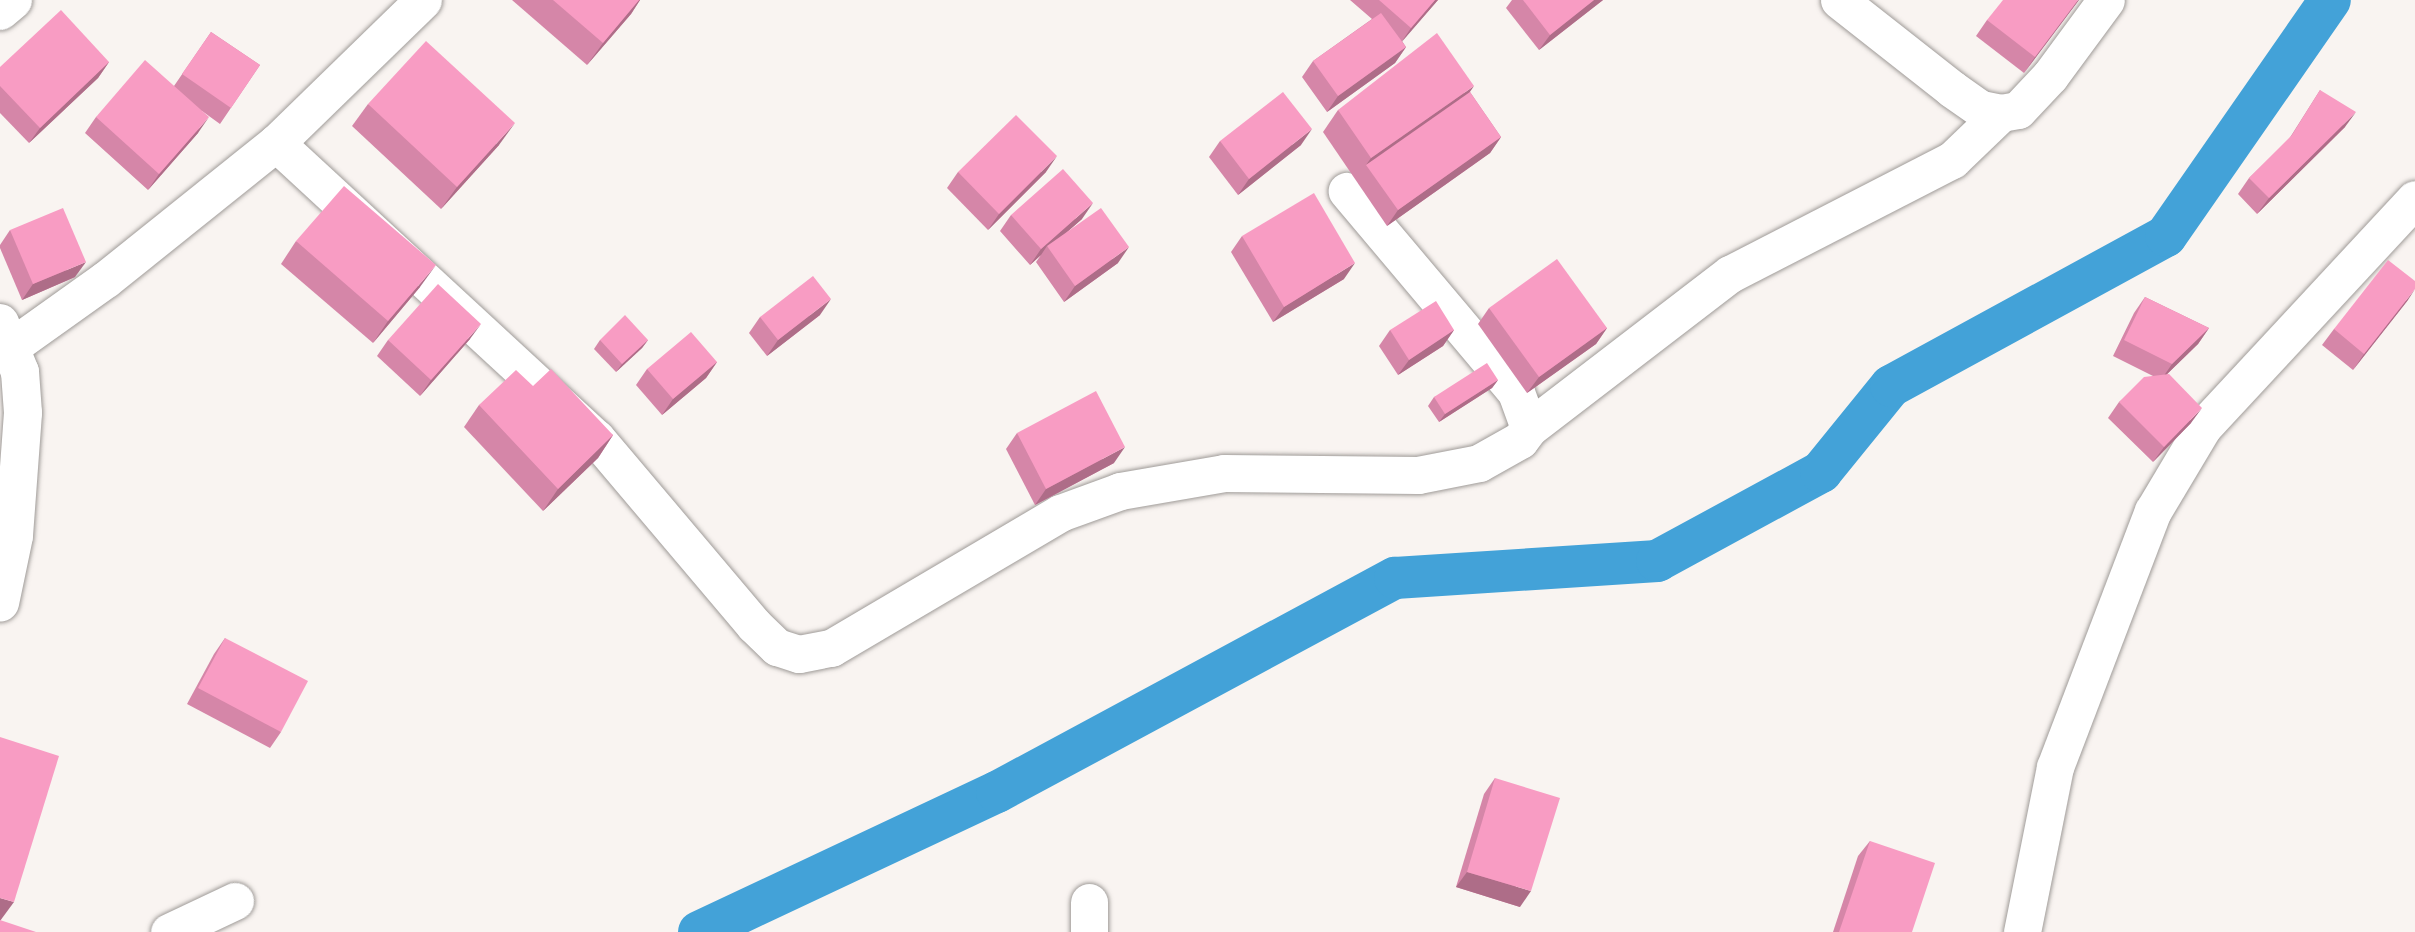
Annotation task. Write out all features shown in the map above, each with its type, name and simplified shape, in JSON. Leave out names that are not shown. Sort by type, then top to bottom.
[{"type":"street","points":[[0,11],[13,0]]},
{"type":"street","points":[[0,603],[21,464],[20,372],[4,339],[276,143],[423,0]]},
{"type":"street","points":[[1839,0],[1962,96],[2001,113],[2018,110],[2050,76],[2106,0]]},
{"type":"street","points":[[276,143],[596,438],[754,625],[777,647],[799,654],[831,648],[1060,513],[1121,491],[1224,472],[1418,475],[1479,463],[1520,440],[1529,428],[1730,274],[1952,160],[2001,113]]},
{"type":"street","points":[[1347,191],[1516,392],[1529,428]]},
{"type":"street","points":[[2022,932],[2055,767],[2153,511],[2203,427],[2360,253],[2415,198]]},
{"type":"street","points":[[2360,253],[2393,270]]},
{"type":"street","points":[[169,932],[235,901]]},
{"type":"building","points":[[553,0],[639,0],[603,43]]},
{"type":"building","points":[[1379,0],[1435,0],[1411,28]]},
{"type":"building","points":[[1523,0],[1594,0],[1550,35]]},
{"type":"building","points":[[2003,0],[2078,0],[2035,57],[1987,20]]},
{"type":"building","points":[[61,10],[109,62],[40,128],[0,86],[0,67]]},
{"type":"building","points":[[1381,13],[1406,47],[1338,96],[1313,61]]},
{"type":"building","points":[[211,32],[260,65],[231,108],[182,74]]},
{"type":"building","points":[[1437,33],[1474,86],[1371,158],[1338,110]]},
{"type":"building","points":[[426,41],[515,123],[457,187],[368,104]]},
{"type":"building","points":[[145,60],[209,117],[159,174],[96,117]]},
{"type":"building","points":[[2320,90],[2356,112],[2269,198],[2249,178],[2292,135]]},
{"type":"building","points":[[1283,92],[1312,129],[1249,179],[1220,141]]},
{"type":"building","points":[[1470,92],[1501,137],[1398,210],[1366,165]]},
{"type":"building","points":[[1016,115],[1057,156],[999,214],[958,172]]},
{"type":"building","points":[[1063,169],[1093,203],[1041,249],[1011,215]]},
{"type":"building","points":[[344,186],[436,265],[388,321],[296,241]]},
{"type":"building","points":[[1314,193],[1355,263],[1284,307],[1242,236]]},
{"type":"building","points":[[63,208],[86,262],[33,284],[10,230]]},
{"type":"building","points":[[1101,208],[1129,247],[1075,286],[1047,246]]},
{"type":"building","points":[[1557,259],[1607,328],[1539,377],[1489,308]]},
{"type":"building","points":[[2388,260],[2415,281],[2415,289],[2364,354],[2334,329]]},
{"type":"building","points":[[813,276],[831,299],[778,340],[760,317]]},
{"type":"building","points":[[438,284],[481,324],[431,380],[388,340]]},
{"type":"building","points":[[2145,297],[2209,328],[2172,364],[2124,340]]},
{"type":"building","points":[[1436,301],[1454,330],[1409,360],[1390,330]]},
{"type":"building","points":[[625,315],[648,340],[622,364],[600,340]]},
{"type":"building","points":[[691,332],[717,362],[673,399],[647,369]]},
{"type":"building","points":[[1487,363],[1498,380],[1445,414],[1434,397]]},
{"type":"building","points":[[551,369],[613,435],[558,489],[479,405],[516,370],[533,386]]},
{"type":"building","points":[[2169,374],[2202,408],[2164,447],[2119,402],[2144,377]]},
{"type":"building","points":[[1096,391],[1125,447],[1046,489],[1017,433]]},
{"type":"building","points":[[225,638],[308,681],[281,732],[198,688]]},
{"type":"building","points":[[0,737],[59,756],[14,902],[0,898]]},
{"type":"building","points":[[1495,778],[1560,798],[1531,891],[1467,872]]},
{"type":"building","points":[[1870,841],[1935,863],[1912,932],[1839,932]]},
{"type":"building","points":[[0,920],[36,932],[0,932]]},
{"type":"waterway","points":[[699,932],[997,792],[1395,578],[1657,561],[1821,472],[1891,386],[2166,236],[2330,0]]}]
